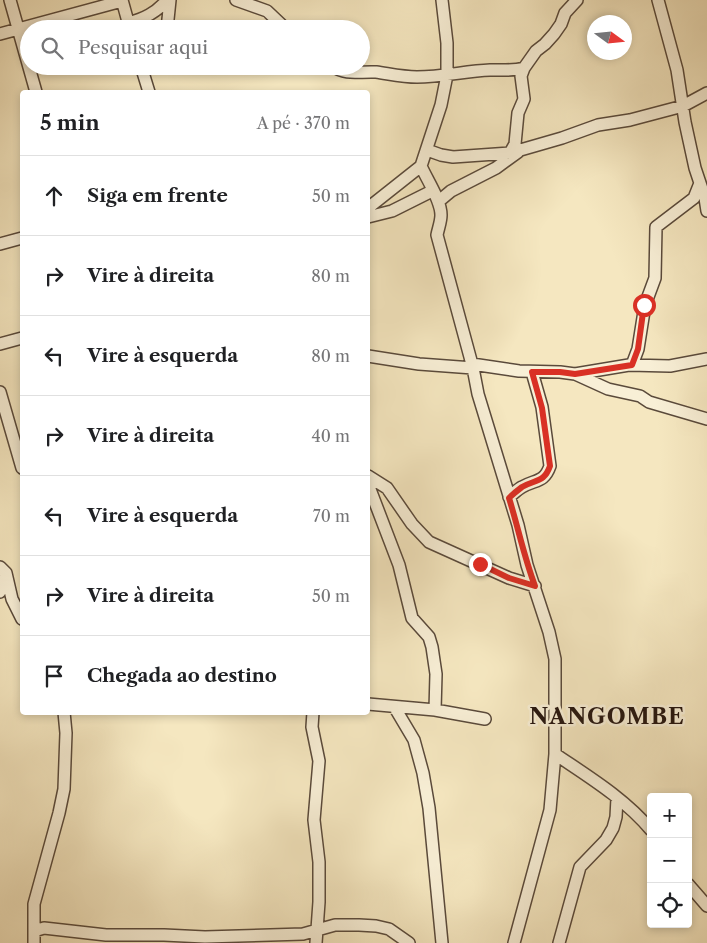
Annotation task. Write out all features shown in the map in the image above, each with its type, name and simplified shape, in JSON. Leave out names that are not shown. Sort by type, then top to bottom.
[{"type":"street","points":[[10,0],[20,37]]},
{"type":"street","points":[[141,20],[169,0]]},
{"type":"street","points":[[168,20],[169,0]]},
{"type":"street","points":[[236,0],[265,6],[278,20]]},
{"type":"street","points":[[370,206],[421,166],[427,150],[441,105],[447,75],[447,43],[442,0]]},
{"type":"street","points":[[510,153],[515,144],[518,113],[524,99],[521,76],[524,68],[536,51],[554,34],[566,13],[577,0]]},
{"type":"street","points":[[658,0],[672,51],[691,150],[700,183],[699,198],[707,211]]},
{"type":"street","points":[[54,20],[122,1],[127,20]]},
{"type":"street","points":[[0,34],[18,30]]},
{"type":"street","points":[[370,72],[394,76],[419,77],[491,70],[513,71],[524,68]]},
{"type":"street","points":[[31,75],[35,90]]},
{"type":"street","points":[[143,75],[148,90]]},
{"type":"street","points":[[427,150],[453,157],[510,153],[598,125],[630,120],[683,106],[707,93]]},
{"type":"street","points":[[439,201],[451,191],[496,168],[522,149]]},
{"type":"street","points":[[421,166],[439,201],[441,215],[437,235],[473,366],[478,394],[524,546],[527,565],[549,632],[554,659],[555,754],[550,810],[514,943]]},
{"type":"street","points":[[370,216],[392,211],[432,190]]},
{"type":"street","points":[[632,365],[638,349],[644,305],[655,278],[656,227],[699,198]]},
{"type":"street","points":[[0,244],[20,239]]},
{"type":"street","points":[[0,344],[20,339]]},
{"type":"street","points":[[370,356],[419,364],[575,374],[632,365],[670,366],[707,359]]},
{"type":"street","points":[[509,498],[522,487],[541,479],[547,474],[550,466],[542,408],[532,372]]},
{"type":"street","points":[[575,374],[608,389],[640,396],[648,402],[707,419]]},
{"type":"street","points":[[0,392],[20,461]]},
{"type":"street","points":[[370,477],[387,488],[412,524],[429,542],[509,578],[535,586]]},
{"type":"street","points":[[370,489],[399,565],[412,618],[429,637],[432,647],[436,674],[435,710]]},
{"type":"street","points":[[0,592],[3,570]]},
{"type":"street","points":[[3,570],[12,599],[20,615]]},
{"type":"street","points":[[370,704],[395,708],[435,710],[485,719]]},
{"type":"street","points":[[395,708],[414,740],[423,773],[429,808],[442,943]]},
{"type":"street","points":[[34,937],[34,904],[64,789],[66,715]]},
{"type":"street","points":[[313,715],[312,727],[320,761],[314,820],[319,902],[316,943]]},
{"type":"street","points":[[555,754],[603,785],[647,826]]},
{"type":"street","points":[[559,943],[580,868],[606,840],[613,828],[616,817],[617,798]]},
{"type":"street","points":[[692,889],[707,906]]},
{"type":"street","points":[[34,937],[44,928],[106,935],[164,935],[206,940],[303,934],[336,926],[376,926],[389,929],[409,943]]},
{"type":"district","name":"NANGOMBE","points":[[607,716]]},
{"type":"route","points":[[480,564],[509,578],[535,586],[527,565],[524,546],[509,498],[522,487],[541,479],[547,474],[550,466],[545,422],[532,372],[575,374],[632,365],[638,349],[644,305]]}]
